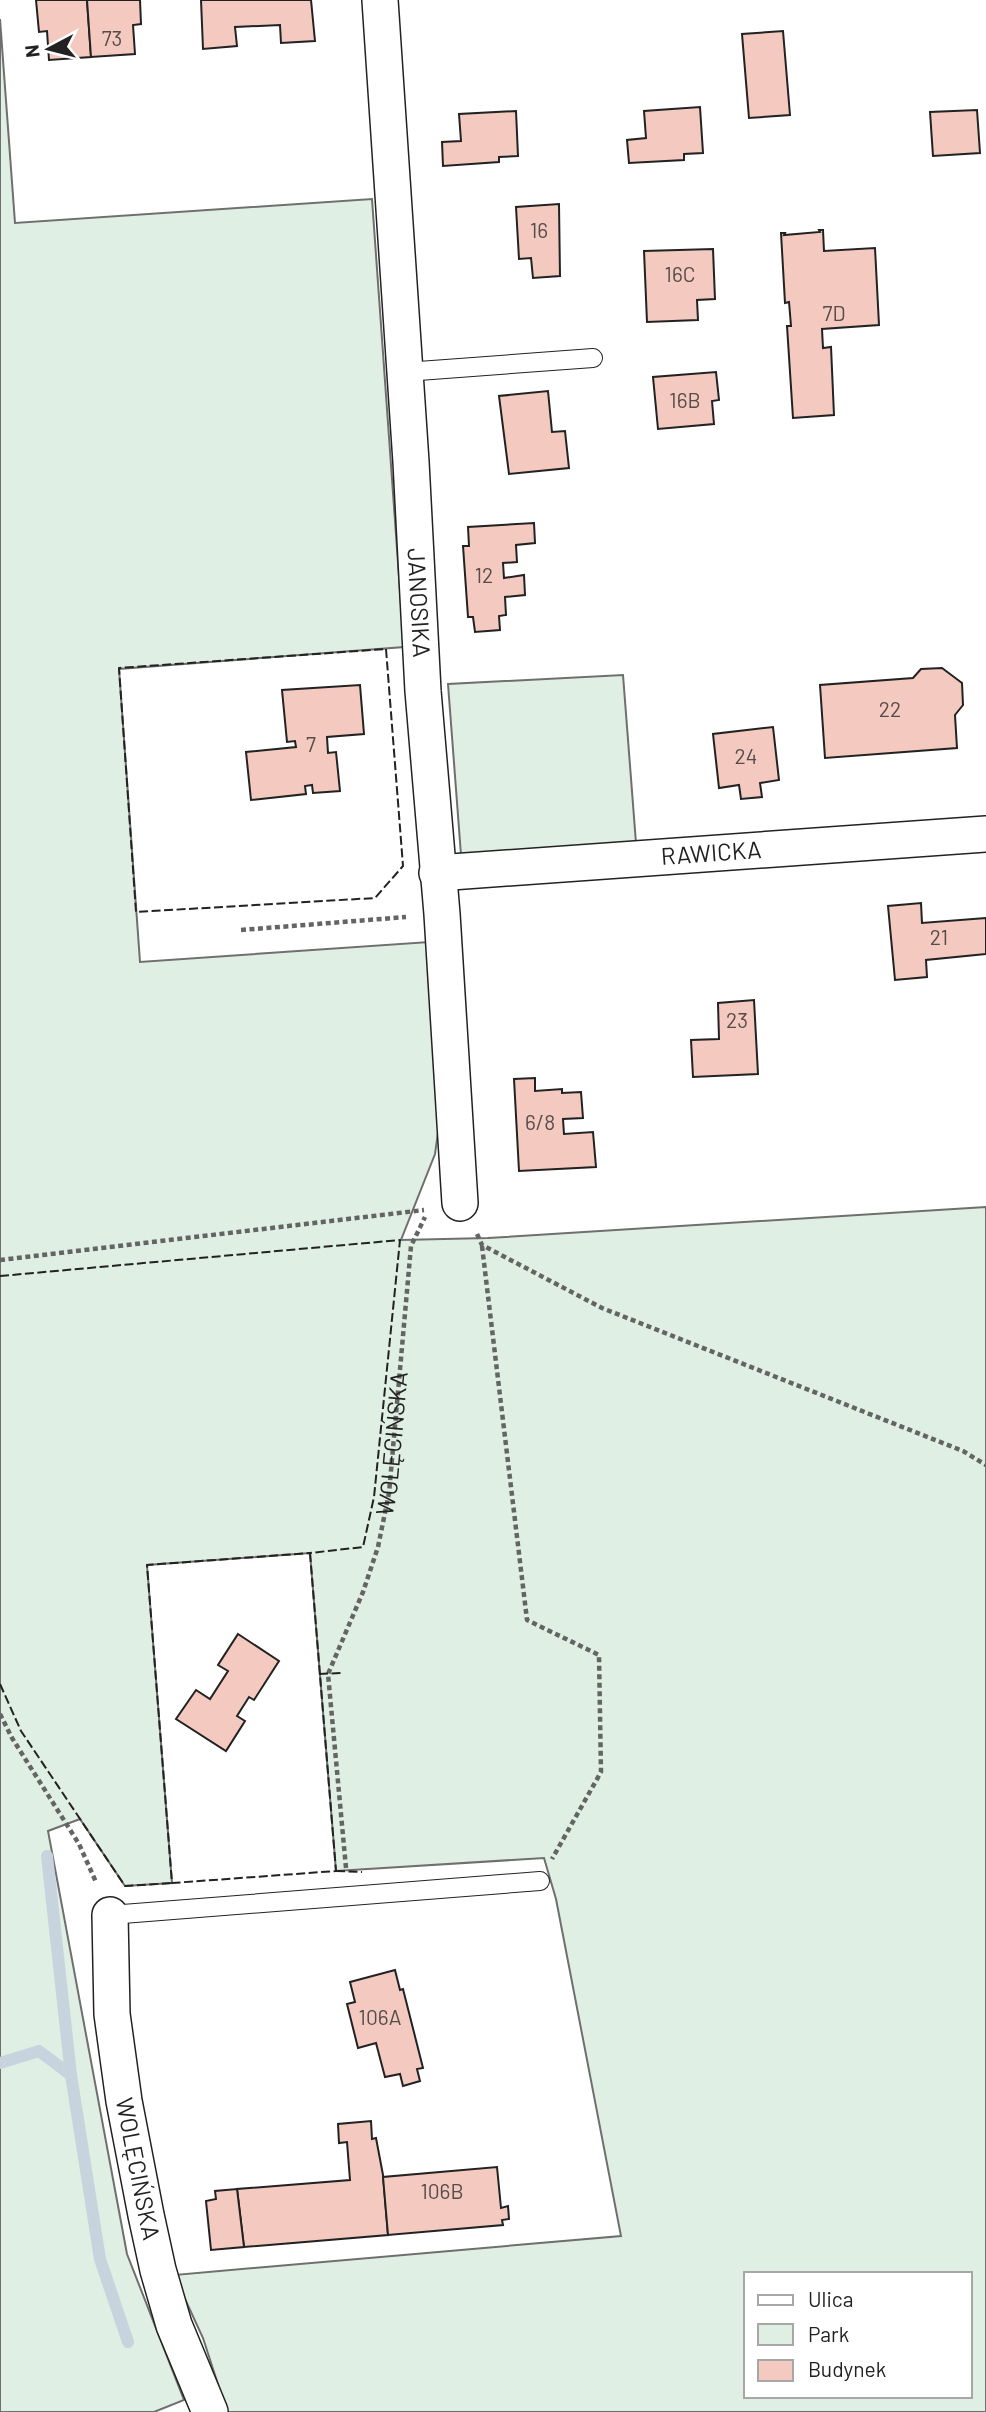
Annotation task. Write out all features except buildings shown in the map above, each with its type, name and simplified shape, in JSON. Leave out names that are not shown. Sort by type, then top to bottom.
[{"type":"street","name":"JANOSIKA","points":[[380,0],[423,691],[442,914],[444,1206]]},
{"type":"street","name":"RAWICKA","points":[[437,873],[986,834]]},
{"type":"street","name":"WOLĘCIŃSKA","points":[[110,1915],[112,2014],[124,2101],[144,2203],[158,2270],[174,2325],[210,2412]]},
{"type":"lane","points":[[405,372],[593,358]]},
{"type":"lane","points":[[110,1915],[540,1881]]},
{"type":"path","points":[[241,930],[442,914]]},
{"type":"path","points":[[0,1260],[444,1206],[482,1245],[602,1308],[963,1451],[986,1465]]},
{"type":"path","name":"WOLĘCIŃSKA","points":[[346,1873],[328,1674],[378,1547],[389,1493],[411,1246],[444,1206]]},
{"type":"path","points":[[482,1245],[527,1620],[599,1655],[601,1772],[540,1881]]},
{"type":"path","points":[[0,1714],[12,1738],[79,1844],[110,1915]]},
{"type":"green space","points":[[0,19],[15,223],[372,199],[404,647],[119,669],[140,962],[429,942],[442,1104],[435,1154],[401,1240],[488,1238],[986,1207],[986,2412],[227,2412],[203,2338],[174,2275],[621,2236],[556,1899],[544,1858],[336,1871],[310,1553],[147,1565],[172,1883],[125,1886],[80,1819],[48,1831],[127,2254],[184,2400],[154,2412],[0,2412]]},
{"type":"green space","points":[[623,675],[636,843],[461,855],[448,684]]},
{"type":"waterway","points":[[47,1856],[71,2075],[100,2259],[128,2342]]},
{"type":"waterway","points":[[0,2063],[39,2051],[71,2075]]},
{"type":"fence","points":[[386,649],[403,866],[375,898],[136,912],[119,668],[386,649]]},
{"type":"fence","points":[[0,1276],[400,1240],[374,1497],[363,1547],[310,1553]]},
{"type":"fence","points":[[310,1553],[336,1871],[172,1883],[147,1565],[310,1553]]},
{"type":"fence","points":[[319,1674],[341,1673]]},
{"type":"fence","points":[[0,1684],[21,1731],[125,1886],[172,1883]]},
{"type":"fence","points":[[336,1871],[362,1872]]}]
